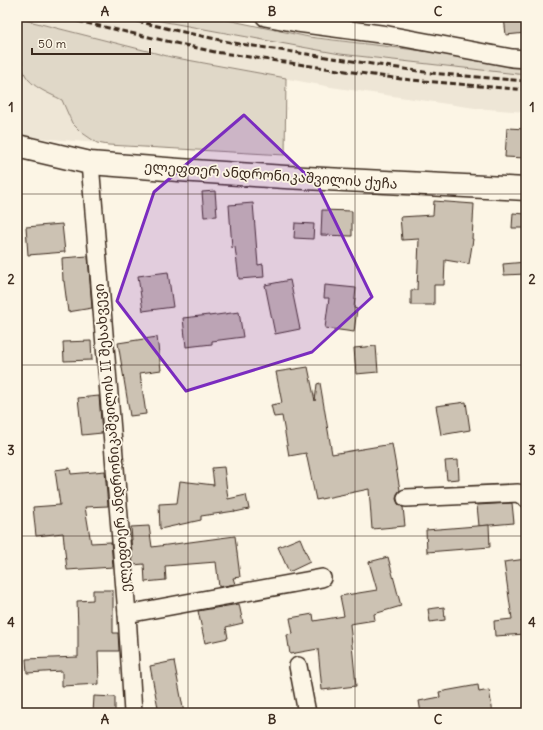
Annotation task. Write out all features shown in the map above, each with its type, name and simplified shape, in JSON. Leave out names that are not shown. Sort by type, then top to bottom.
[{"type":"main road","name":"ელეფთერ ანდრონიკაშვილის ქუჩა","points":[[17,146],[90,163],[285,177],[526,189]]},
{"type":"street","points":[[264,17],[388,35],[512,58],[526,59]]},
{"type":"street","name":"ელეფთერ ანდრონიკაშვილის II შესახვევი","points":[[90,163],[127,614],[133,713]]},
{"type":"street","points":[[406,498],[518,493],[526,498]]},
{"type":"street","points":[[127,614],[322,578]]},
{"type":"street","points":[[298,666],[307,713]]},
{"type":"highlighted area","points":[[244,115],[318,186],[372,297],[312,352],[186,391],[117,301],[154,192]]},
{"type":"shaded area","points":[[17,17],[139,17],[340,54],[526,75],[526,112],[475,108],[331,87],[171,57]]},
{"type":"shaded area","points":[[139,17],[213,17],[309,37],[526,63],[526,75],[340,54]]},
{"type":"shaded area","points":[[17,18],[171,57],[286,78],[285,155],[108,145],[97,143],[81,132],[72,123],[62,100],[39,88],[25,75],[22,60],[17,58]]},
{"type":"shaded area","points":[[17,58],[22,60],[23,70],[37,87],[63,100],[72,123],[81,132],[97,143],[17,136]]},
{"type":"building","points":[[504,17],[526,17],[526,33],[506,35]]},
{"type":"building","points":[[507,128],[526,129],[526,158],[505,157]]},
{"type":"building","points":[[215,191],[217,216],[204,217],[202,192]]},
{"type":"building","points":[[434,201],[474,204],[473,239],[469,264],[445,260],[444,285],[434,285],[434,305],[411,305],[411,290],[417,290],[419,239],[402,240],[400,217],[433,215]]},
{"type":"building","points":[[253,203],[258,265],[263,264],[264,277],[239,279],[235,247],[232,248],[229,205]]},
{"type":"building","points":[[322,210],[352,211],[352,236],[321,235]]},
{"type":"building","points":[[513,213],[526,214],[526,228],[512,228]]},
{"type":"building","points":[[295,223],[314,224],[313,239],[294,238]]},
{"type":"building","points":[[62,224],[65,252],[28,255],[26,227]]},
{"type":"building","points":[[88,256],[92,308],[68,312],[63,281],[62,258]]},
{"type":"building","points":[[526,262],[526,274],[504,275],[503,264]]},
{"type":"building","points":[[168,272],[173,307],[143,311],[138,276]]},
{"type":"building","points":[[290,280],[300,329],[275,334],[265,285]]},
{"type":"building","points":[[325,285],[356,288],[354,308],[357,309],[354,332],[325,328],[329,298],[324,298]]},
{"type":"building","points":[[239,312],[243,337],[212,341],[212,344],[186,347],[183,318]]},
{"type":"building","points":[[157,337],[161,370],[140,373],[146,414],[130,416],[118,343]]},
{"type":"building","points":[[91,341],[92,360],[64,361],[63,342]]},
{"type":"building","points":[[376,346],[378,372],[356,374],[354,348]]},
{"type":"building","points":[[308,367],[315,401],[317,384],[320,383],[332,454],[392,444],[400,490],[396,499],[398,504],[403,507],[405,526],[372,529],[369,489],[316,500],[306,453],[289,456],[282,416],[274,417],[271,405],[282,403],[276,372]]},
{"type":"building","points":[[99,396],[102,433],[82,435],[78,398]]},
{"type":"building","points":[[466,402],[470,430],[441,435],[436,406]]},
{"type":"building","points":[[458,460],[459,479],[447,480],[445,461]]},
{"type":"building","points":[[224,467],[228,499],[246,495],[249,509],[201,516],[201,520],[160,529],[159,504],[177,503],[180,481],[214,485],[212,468]]},
{"type":"building","points":[[70,468],[71,474],[105,471],[108,506],[85,507],[91,543],[111,542],[113,567],[67,570],[63,533],[36,536],[33,507],[60,505],[55,470]]},
{"type":"building","points":[[512,503],[514,523],[479,526],[477,505]]},
{"type":"building","points":[[489,525],[490,547],[427,552],[426,530]]},
{"type":"building","points":[[149,526],[152,547],[235,536],[240,577],[233,578],[235,584],[219,587],[216,562],[165,566],[166,580],[145,582],[144,564],[133,565],[131,527]]},
{"type":"building","points":[[300,538],[310,562],[289,572],[278,547]]},
{"type":"building","points":[[388,557],[401,606],[374,614],[375,620],[350,624],[356,686],[322,690],[318,649],[290,654],[287,635],[293,634],[290,618],[313,614],[314,621],[344,616],[340,596],[377,590],[369,562]]},
{"type":"building","points":[[526,559],[526,634],[495,636],[494,621],[512,619],[504,562]]},
{"type":"building","points":[[93,590],[113,590],[113,633],[118,633],[119,651],[98,651],[99,684],[62,686],[62,671],[27,673],[26,659],[78,657],[77,601],[93,600]]},
{"type":"building","points":[[239,604],[243,623],[226,627],[228,638],[205,643],[198,611]]},
{"type":"building","points":[[444,607],[445,620],[430,622],[428,609]]},
{"type":"building","points":[[174,661],[184,713],[159,713],[150,666]]},
{"type":"building","points":[[478,685],[479,692],[489,690],[493,713],[421,713],[419,701],[440,697],[439,692]]},
{"type":"building","points":[[94,696],[115,697],[115,713],[93,713]]},
{"type":"railway","points":[[60,17],[215,52],[401,79],[526,90]]},
{"type":"railway","points":[[120,17],[234,43],[431,73],[526,81]]}]
